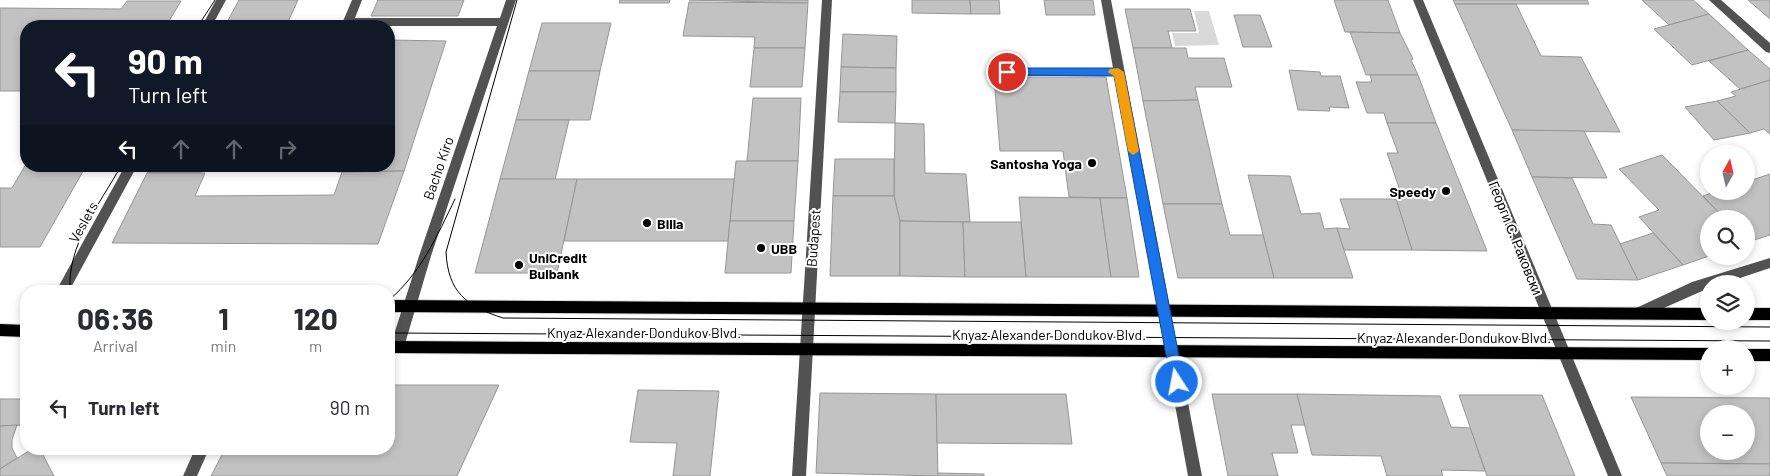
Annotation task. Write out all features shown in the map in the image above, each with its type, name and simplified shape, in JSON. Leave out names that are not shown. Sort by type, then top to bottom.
[{"type":"main road","name":"Knyaz Alexander Dondukov Blvd.","points":[[395,306],[1700,314]]},
{"type":"main road","points":[[1755,314],[1770,314]]},
{"type":"main road","points":[[0,330],[20,331]]},
{"type":"main road","name":"Knyaz Alexander Dondukov Blvd.","points":[[395,347],[1700,354]]},
{"type":"main road","points":[[1755,354],[1770,355]]},
{"type":"street","points":[[210,20],[221,0]]},
{"type":"street","points":[[349,20],[357,0]]},
{"type":"street","name":"Bacho Kiro","points":[[395,342],[410,307],[511,0]]},
{"type":"street","name":"Budapest","points":[[799,476],[827,0]]},
{"type":"street","points":[[1106,0],[1195,476]]},
{"type":"street","name":"Георги С. Раковски","points":[[1418,0],[1615,476]]},
{"type":"street","points":[[1714,0],[1770,50]]},
{"type":"street","points":[[395,23],[505,22]]},
{"type":"street","points":[[1007,72],[1118,72]]},
{"type":"street","name":"Veslets","points":[[65,285],[127,172]]},
{"type":"street","points":[[1639,313],[1697,286],[1770,263]]},
{"type":"street","points":[[190,476],[199,455]]},
{"type":"shaded area","points":[[1194,11],[1209,11],[1219,45],[1175,46],[1172,33],[1199,33]]},
{"type":"building","points":[[239,0],[298,0],[289,20],[228,20]]},
{"type":"building","points":[[378,0],[464,0],[458,16],[371,16]]},
{"type":"building","points":[[620,0],[670,0],[669,3],[619,3]]},
{"type":"building","points":[[689,0],[808,0],[808,3]]},
{"type":"building","points":[[912,0],[970,0],[971,14],[912,13]]},
{"type":"building","points":[[970,0],[999,0],[1000,14],[971,14]]},
{"type":"building","points":[[1044,0],[1093,0],[1095,15],[1046,15]]},
{"type":"building","points":[[1334,0],[1388,0],[1400,33],[1345,32]]},
{"type":"building","points":[[1453,0],[1587,0],[1589,4],[1455,4]]},
{"type":"building","points":[[1642,0],[1693,0],[1709,14],[1669,25]]},
{"type":"building","points":[[1748,0],[1770,0],[1770,19]]},
{"type":"building","points":[[127,1],[181,1],[170,20],[20,20],[20,91],[0,91],[0,8],[121,9]]},
{"type":"building","points":[[689,2],[808,3],[805,48],[754,48],[755,37],[683,36]]},
{"type":"building","points":[[1455,4],[1516,4],[1541,56],[1581,57],[1620,132],[1512,130]]},
{"type":"building","points":[[1125,9],[1190,9],[1196,31],[1168,31],[1172,48],[1133,48]]},
{"type":"building","points":[[1709,14],[1748,50],[1692,65],[1654,29]]},
{"type":"building","points":[[1234,15],[1260,15],[1272,47],[1243,47]]},
{"type":"building","points":[[542,23],[611,23],[600,71],[529,71]]},
{"type":"building","points":[[1350,32],[1400,33],[1413,59],[1411,60],[1418,75],[1366,75]]},
{"type":"building","points":[[843,34],[897,36],[896,68],[841,67]]},
{"type":"building","points":[[395,40],[446,41],[404,171],[395,171]]},
{"type":"building","points":[[754,48],[805,48],[802,87],[750,87]]},
{"type":"building","points":[[1133,48],[1186,48],[1188,58],[1224,58],[1232,87],[1195,87],[1198,100],[1143,101]]},
{"type":"building","points":[[1748,50],[1770,69],[1770,80],[1740,89],[1709,61]]},
{"type":"building","points":[[841,67],[896,68],[896,92],[840,92]]},
{"type":"building","points":[[1289,70],[1320,72],[1321,76],[1340,76],[1349,108],[1329,107],[1330,111],[1298,110]]},
{"type":"building","points":[[529,71],[600,71],[590,120],[516,120]]},
{"type":"building","points":[[1370,75],[1418,75],[1436,123],[1387,123],[1384,113],[1367,113],[1356,82],[1372,82]]},
{"type":"building","points":[[994,77],[1106,77],[1127,198],[1069,197],[1063,151],[1000,151]]},
{"type":"building","points":[[1770,80],[1770,134],[1764,129],[1750,133],[1717,101],[1736,96],[1731,92]]},
{"type":"building","points":[[840,92],[896,92],[895,123],[838,122]]},
{"type":"building","points":[[753,98],[801,98],[798,161],[747,161]]},
{"type":"building","points":[[1198,100],[1222,204],[1163,204],[1143,101]]},
{"type":"building","points":[[1717,101],[1750,133],[1714,140],[1685,107]]},
{"type":"building","points":[[516,120],[569,120],[555,180],[500,179]]},
{"type":"building","points":[[895,123],[924,124],[925,173],[966,174],[970,222],[900,221],[894,196]]},
{"type":"building","points":[[1387,123],[1436,123],[1487,251],[1412,250],[1396,199],[1403,199],[1387,153],[1398,153]]},
{"type":"building","points":[[1512,130],[1584,131],[1607,178],[1532,177]]},
{"type":"building","points":[[1662,155],[1700,194],[1700,200],[1706,200],[1716,210],[1700,210],[1700,259],[1683,265],[1639,217],[1659,210],[1619,169]]},
{"type":"building","points":[[835,159],[894,159],[894,196],[833,196]]},
{"type":"building","points":[[736,161],[798,161],[794,221],[730,221]]},
{"type":"building","points":[[404,171],[378,244],[112,243],[147,173],[205,173],[195,196],[334,195],[342,172]]},
{"type":"building","points":[[21,172],[83,172],[40,247],[0,247],[0,188],[12,188]]},
{"type":"building","points":[[148,172],[200,172],[200,173]]},
{"type":"building","points":[[1770,174],[1770,235],[1755,240],[1755,210],[1716,210],[1707,200],[1755,200],[1755,179]]},
{"type":"building","points":[[1248,175],[1290,176],[1301,214],[1320,213],[1324,229],[1337,228],[1353,278],[1274,278]]},
{"type":"building","points":[[1532,177],[1572,178],[1593,224],[1611,225],[1638,280],[1577,279]]},
{"type":"building","points":[[500,179],[577,179],[557,273],[475,273]]},
{"type":"building","points":[[577,179],[734,179],[728,241],[564,241]]},
{"type":"building","points":[[833,196],[894,196],[900,221],[900,276],[830,276]]},
{"type":"building","points":[[1019,197],[1100,198],[1111,277],[1026,277]]},
{"type":"building","points":[[1100,198],[1127,198],[1139,277],[1111,277]]},
{"type":"building","points":[[1340,199],[1396,199],[1412,250],[1344,250],[1337,228],[1350,229]]},
{"type":"building","points":[[1163,204],[1222,204],[1230,235],[1263,235],[1274,278],[1178,278]]},
{"type":"building","points":[[730,221],[794,221],[791,273],[725,273]]},
{"type":"building","points":[[900,221],[963,222],[965,277],[900,276]]},
{"type":"building","points":[[963,222],[1021,222],[1026,277],[965,277]]},
{"type":"building","points":[[1653,233],[1683,265],[1638,280],[1620,244]]},
{"type":"building","points":[[395,385],[499,385],[457,476],[211,476],[222,455],[395,455]]},
{"type":"building","points":[[638,390],[719,391],[710,476],[673,476],[677,443],[630,442]]},
{"type":"building","points":[[820,393],[936,394],[938,476],[816,473]]},
{"type":"building","points":[[936,394],[1066,394],[1072,444],[937,443]]},
{"type":"building","points":[[1212,394],[1297,394],[1305,425],[1291,425],[1298,453],[1272,453],[1278,476],[1228,476]]},
{"type":"building","points":[[1297,394],[1440,396],[1451,427],[1471,428],[1485,471],[1441,470],[1443,476],[1387,476],[1381,456],[1312,455]]},
{"type":"building","points":[[1459,395],[1542,395],[1575,476],[1487,476]]},
{"type":"building","points":[[1631,397],[1770,398],[1770,464],[1661,463]]},
{"type":"building","points":[[0,399],[20,399],[20,425],[0,426]]},
{"type":"building","points":[[17,425],[12,440],[12,448],[17,458],[0,469],[0,426]]},
{"type":"building","points":[[22,455],[43,455],[54,476],[0,476],[0,469]]},
{"type":"building","points":[[1661,463],[1770,464],[1770,476],[1667,476]]},
{"type":"building","points":[[938,473],[984,474],[984,476],[938,476]]},
{"type":"tram line","points":[[202,20],[215,0]]},
{"type":"tram line","points":[[517,0],[446,252],[451,278],[461,296],[479,308],[503,318],[1770,327]]},
{"type":"tram line","points":[[70,285],[70,274],[79,242],[94,211],[117,172]]},
{"type":"tram line","points":[[395,294],[419,266],[435,240],[455,199]]},
{"type":"tram line","points":[[395,333],[1770,341]]},
{"type":"slow traffic","points":[[1113,72],[1118,72],[1133,151]]},
{"type":"place","name":"Santosha Yoga","points":[[1092,163]]},
{"type":"place","name":"Speedy","points":[[1446,191]]},
{"type":"place","name":"Billa","points":[[647,223]]},
{"type":"place","name":"UBB","points":[[761,248]]},
{"type":"place","name":"UniCredit Bulbank","points":[[519,265]]},
{"type":"route","points":[[1007,72],[1118,72],[1177,382]]}]
